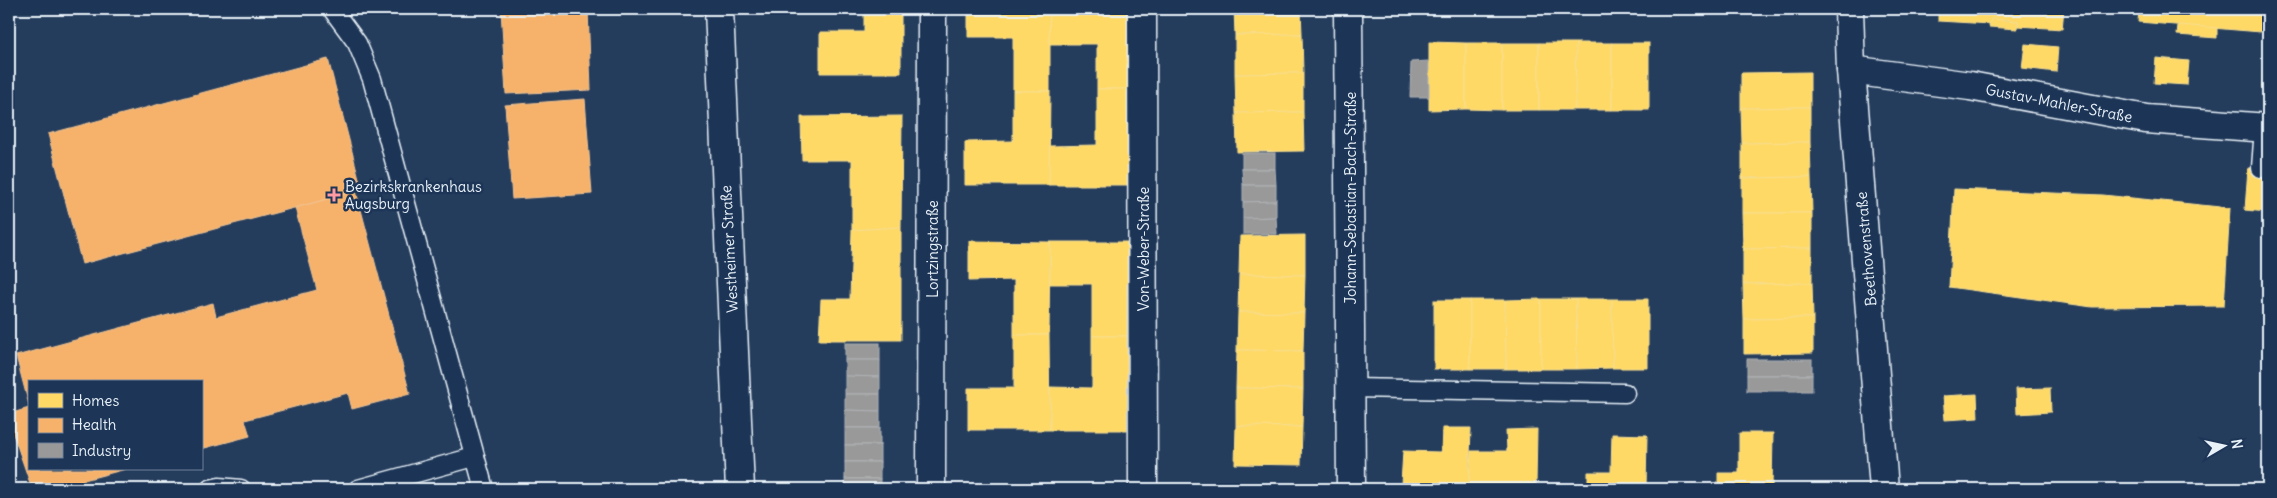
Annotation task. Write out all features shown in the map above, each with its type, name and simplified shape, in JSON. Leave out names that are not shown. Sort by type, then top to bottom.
[{"type":"street","name":"Westheimer Straße","points":[[719,9],[740,489]]},
{"type":"street","name":"Lortzingstraße","points":[[931,489],[932,9]]},
{"type":"street","name":"Von-Weber-Straße","points":[[1142,9],[1143,489]]},
{"type":"street","name":"Johann-Sebastian-Bach-Straße","points":[[1348,9],[1352,388],[1351,489]]},
{"type":"street","name":"Beethovenstraße","points":[[1850,9],[1851,70],[1884,489]]},
{"type":"street","name":"Gustav-Mahler-Straße","points":[[1851,70],[1970,86],[2146,119],[2266,128]]},
{"type":"lane","points":[[332,9],[357,43],[372,79],[484,489]]},
{"type":"lane","points":[[2261,168],[2266,128]]},
{"type":"lane","points":[[1352,388],[1625,393]]},
{"type":"lane","points":[[358,489],[474,458]]},
{"type":"lane","points":[[210,489],[219,487],[241,489]]},
{"type":"building: Homes","points":[[864,9],[901,9],[901,73],[820,73],[820,32],[864,32]]},
{"type":"building: Homes","points":[[968,9],[1050,9],[1050,91],[1013,91],[1013,37],[968,37]]},
{"type":"building: Homes","points":[[1050,9],[1128,9],[1128,89],[1097,89],[1097,44],[1049,44]]},
{"type":"building: Homes","points":[[1234,9],[1301,9],[1302,34],[1235,35]]},
{"type":"building: Homes","points":[[1938,9],[2064,9],[2062,29],[2018,26],[2018,21],[2009,20],[1991,19],[1990,24],[1938,21]]},
{"type":"building: Homes","points":[[2139,9],[2263,9],[2261,32],[2138,22]]},
{"type":"building: Homes","points":[[2268,9],[2268,87],[2262,87]]},
{"type":"building: Homes","points":[[1991,19],[2018,21],[2017,29],[1989,27]]},
{"type":"building: Homes","points":[[2178,25],[2217,28],[2217,38],[2177,35]]},
{"type":"building: Homes","points":[[1302,34],[1303,73],[1235,74],[1235,35]]},
{"type":"building: Homes","points":[[1429,42],[1466,43],[1466,109],[1429,110]]},
{"type":"building: Homes","points":[[1466,43],[1502,43],[1502,110],[1466,109]]},
{"type":"building: Homes","points":[[1502,43],[1539,43],[1539,110],[1502,110]]},
{"type":"building: Homes","points":[[1539,43],[1576,43],[1575,110],[1539,110]]},
{"type":"building: Homes","points":[[1576,43],[1612,43],[1612,110],[1575,110]]},
{"type":"building: Homes","points":[[1612,43],[1649,43],[1649,110],[1612,110]]},
{"type":"building: Homes","points":[[2025,44],[2058,47],[2056,72],[2022,68]]},
{"type":"building: Homes","points":[[2156,58],[2189,61],[2187,85],[2154,83]]},
{"type":"building: Homes","points":[[1810,72],[1810,107],[1741,108],[1741,73]]},
{"type":"building: Homes","points":[[1303,73],[1303,112],[1236,113],[1235,74]]},
{"type":"building: Homes","points":[[1097,89],[1128,89],[1128,185],[1049,185],[1049,146],[1097,145]]},
{"type":"building: Homes","points":[[1013,91],[1050,91],[1049,185],[965,185],[965,142],[1013,141]]},
{"type":"building: Homes","points":[[1810,107],[1810,142],[1742,143],[1741,108]]},
{"type":"building: Homes","points":[[1303,112],[1304,151],[1237,152],[1236,113]]},
{"type":"building: Homes","points":[[902,116],[901,227],[852,230],[852,160],[802,160],[801,117]]},
{"type":"building: Homes","points":[[1810,142],[1811,177],[1742,178],[1742,143]]},
{"type":"building: Homes","points":[[2248,168],[2268,169],[2268,212],[2245,210]]},
{"type":"building: Homes","points":[[1811,177],[1812,213],[1742,213],[1742,178]]},
{"type":"building: Homes","points":[[1954,189],[2103,195],[2230,208],[2224,306],[2092,307],[1949,287]]},
{"type":"building: Homes","points":[[1742,213],[1812,213],[1812,248],[1743,249]]},
{"type":"building: Homes","points":[[901,227],[901,340],[819,340],[821,299],[850,299],[852,230]]},
{"type":"building: Homes","points":[[1305,235],[1305,275],[1239,274],[1240,236]]},
{"type":"building: Homes","points":[[969,241],[1050,242],[1049,335],[1014,335],[1014,280],[969,281]]},
{"type":"building: Homes","points":[[1050,242],[1127,242],[1127,336],[1092,336],[1092,284],[1050,284]]},
{"type":"building: Homes","points":[[1812,248],[1812,283],[1743,284],[1743,249]]},
{"type":"building: Homes","points":[[1239,274],[1305,275],[1304,313],[1238,312]]},
{"type":"building: Homes","points":[[1812,283],[1813,318],[1744,319],[1743,284]]},
{"type":"building: Homes","points":[[1541,299],[1541,369],[1506,369],[1505,300]]},
{"type":"building: Homes","points":[[1541,299],[1576,299],[1577,369],[1541,369]]},
{"type":"building: Homes","points":[[1576,299],[1612,299],[1613,368],[1577,369]]},
{"type":"building: Homes","points":[[1612,299],[1648,299],[1648,368],[1613,368]]},
{"type":"building: Homes","points":[[1434,300],[1470,300],[1470,369],[1434,369]]},
{"type":"building: Homes","points":[[1470,300],[1505,300],[1506,369],[1470,369]]},
{"type":"building: Homes","points":[[1238,312],[1304,313],[1303,351],[1237,350]]},
{"type":"building: Homes","points":[[1813,318],[1813,353],[1744,354],[1744,319]]},
{"type":"building: Homes","points":[[1014,335],[1049,335],[1050,430],[968,430],[968,388],[1014,388]]},
{"type":"building: Homes","points":[[1092,336],[1127,336],[1127,430],[1050,430],[1050,387],[1092,388]]},
{"type":"building: Homes","points":[[1237,350],[1303,351],[1303,389],[1236,388]]},
{"type":"building: Homes","points":[[1236,388],[1303,389],[1302,427],[1236,426]]},
{"type":"building: Homes","points":[[2050,388],[2051,412],[2017,414],[2016,389]]},
{"type":"building: Homes","points":[[1977,394],[1978,418],[1945,420],[1943,396]]},
{"type":"building: Homes","points":[[1236,426],[1302,427],[1301,465],[1235,464]]},
{"type":"building: Homes","points":[[1442,428],[1471,428],[1469,486],[1401,484],[1403,451],[1441,452]]},
{"type":"building: Homes","points":[[1537,429],[1536,485],[1469,486],[1471,451],[1507,451],[1506,430]]},
{"type":"building: Homes","points":[[1739,433],[1773,433],[1772,489],[1718,489],[1718,473],[1739,473]]},
{"type":"building: Homes","points":[[1612,434],[1647,435],[1646,489],[1588,489],[1588,472],[1611,472]]},
{"type":"building: Health","points":[[501,9],[588,9],[591,90],[506,94]]},
{"type":"building: Health","points":[[328,59],[362,190],[82,264],[48,134]]},
{"type":"building: Health","points":[[585,99],[592,194],[512,199],[505,105]]},
{"type":"building: Health","points":[[356,191],[410,394],[352,409],[348,393],[245,420],[250,436],[202,449],[202,380],[28,380],[28,401],[16,356],[213,303],[216,317],[317,290],[295,208]]},
{"type":"building: Health","points":[[28,408],[28,470],[122,470],[50,489],[32,489],[9,422],[9,414]]},
{"type":"building: Industry","points":[[1429,61],[1429,97],[1410,97],[1411,62]]},
{"type":"building: Industry","points":[[1242,153],[1275,153],[1275,169],[1242,169]]},
{"type":"building: Industry","points":[[1242,169],[1275,169],[1276,185],[1243,185]]},
{"type":"building: Industry","points":[[1243,185],[1276,185],[1276,201],[1243,202]]},
{"type":"building: Industry","points":[[1276,201],[1276,217],[1243,218],[1243,202]]},
{"type":"building: Industry","points":[[1276,217],[1277,234],[1243,234],[1243,218]]},
{"type":"building: Industry","points":[[845,343],[880,343],[880,360],[845,360]]},
{"type":"building: Industry","points":[[1747,359],[1812,359],[1812,375],[1747,375]]},
{"type":"building: Industry","points":[[845,360],[880,360],[880,377],[845,376]]},
{"type":"building: Industry","points":[[1747,375],[1812,375],[1812,391],[1747,391]]},
{"type":"building: Industry","points":[[845,376],[880,377],[880,394],[845,394]]},
{"type":"building: Industry","points":[[845,394],[880,394],[880,411],[845,410]]},
{"type":"building: Industry","points":[[845,410],[880,411],[880,428],[845,428]]},
{"type":"building: Industry","points":[[845,428],[880,428],[880,445],[845,445]]},
{"type":"building: Industry","points":[[845,445],[880,445],[880,462],[845,462]]},
{"type":"building: Industry","points":[[845,462],[880,462],[880,479],[845,479]]},
{"type":"building: Industry","points":[[845,479],[880,479],[880,489],[845,489]]},
{"type":"place","name":"Bezirkskrankenhaus Augsburg","points":[[334,195]]}]
